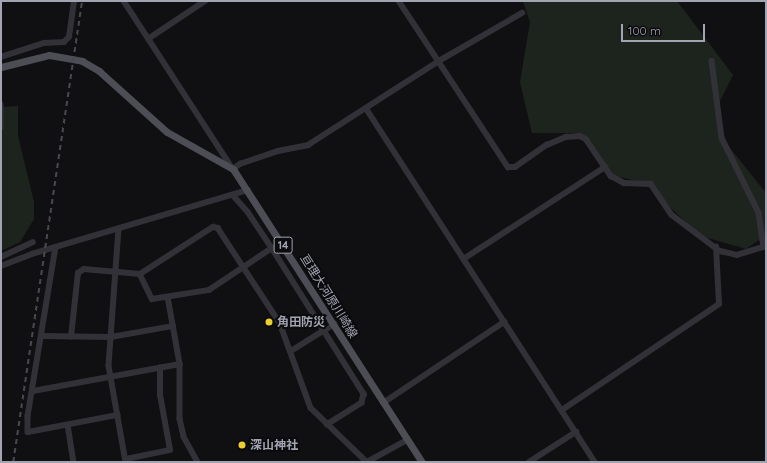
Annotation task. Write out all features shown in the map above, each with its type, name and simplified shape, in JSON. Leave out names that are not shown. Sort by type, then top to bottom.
[{"type":"main road","name":"亘理大河原川崎線","points":[[1,67],[36,56],[49,55],[73,58],[99,71],[167,132],[233,170],[242,192],[334,324],[422,462]]},
{"type":"street","points":[[1,57],[44,44],[64,42],[69,37],[74,1]]},
{"type":"street","points":[[124,1],[233,170],[240,164],[278,151],[308,144],[439,61],[522,13]]},
{"type":"street","points":[[148,39],[205,1]]},
{"type":"street","points":[[399,1],[508,167],[515,167],[547,145],[566,137],[580,136],[586,139],[611,176],[624,183],[651,184],[672,215],[720,251],[733,256],[765,247],[759,213],[722,138],[712,60]]},
{"type":"street","points":[[1,104],[1,127]]},
{"type":"street","points":[[366,108],[465,258],[504,322],[595,462]]},
{"type":"street","points":[[465,258],[605,167]]},
{"type":"street","points":[[1,266],[32,254],[242,192],[272,248],[325,330],[365,398],[362,403],[327,425]]},
{"type":"street","points":[[71,337],[78,273],[84,269],[140,274],[213,227],[218,228],[280,323],[311,408],[367,462],[375,460],[407,440]]},
{"type":"street","points":[[119,229],[111,337],[110,377],[126,461],[170,450],[160,395],[160,368]]},
{"type":"street","points":[[1,257],[33,242]]},
{"type":"street","points":[[562,410],[719,304],[716,247]]},
{"type":"street","points":[[54,248],[42,336],[32,392],[28,432],[117,415]]},
{"type":"street","points":[[140,274],[152,300],[213,289],[272,248]]},
{"type":"street","points":[[168,297],[180,364],[180,419],[184,437],[198,462]]},
{"type":"street","points":[[383,403],[504,322]]},
{"type":"street","points":[[291,351],[334,324]]},
{"type":"street","points":[[42,336],[111,337],[173,326]]},
{"type":"street","points":[[32,392],[180,364]]},
{"type":"street","points":[[68,425],[74,462]]},
{"type":"street","points":[[529,462],[576,432]]},
{"type":"shaded area","points":[[523,1],[677,1],[733,75],[716,109],[722,138],[766,193],[766,235],[746,249],[701,236],[644,183],[608,174],[579,133],[532,133],[520,82],[530,22]]},
{"type":"shaded area","points":[[18,106],[18,136],[34,202],[34,219],[20,242],[1,251],[1,107]]},
{"type":"railway","points":[[13,462],[82,1]]},
{"type":"place","name":"角田防災","points":[[269,322]]},
{"type":"place","name":"深山神社","points":[[242,445]]}]
